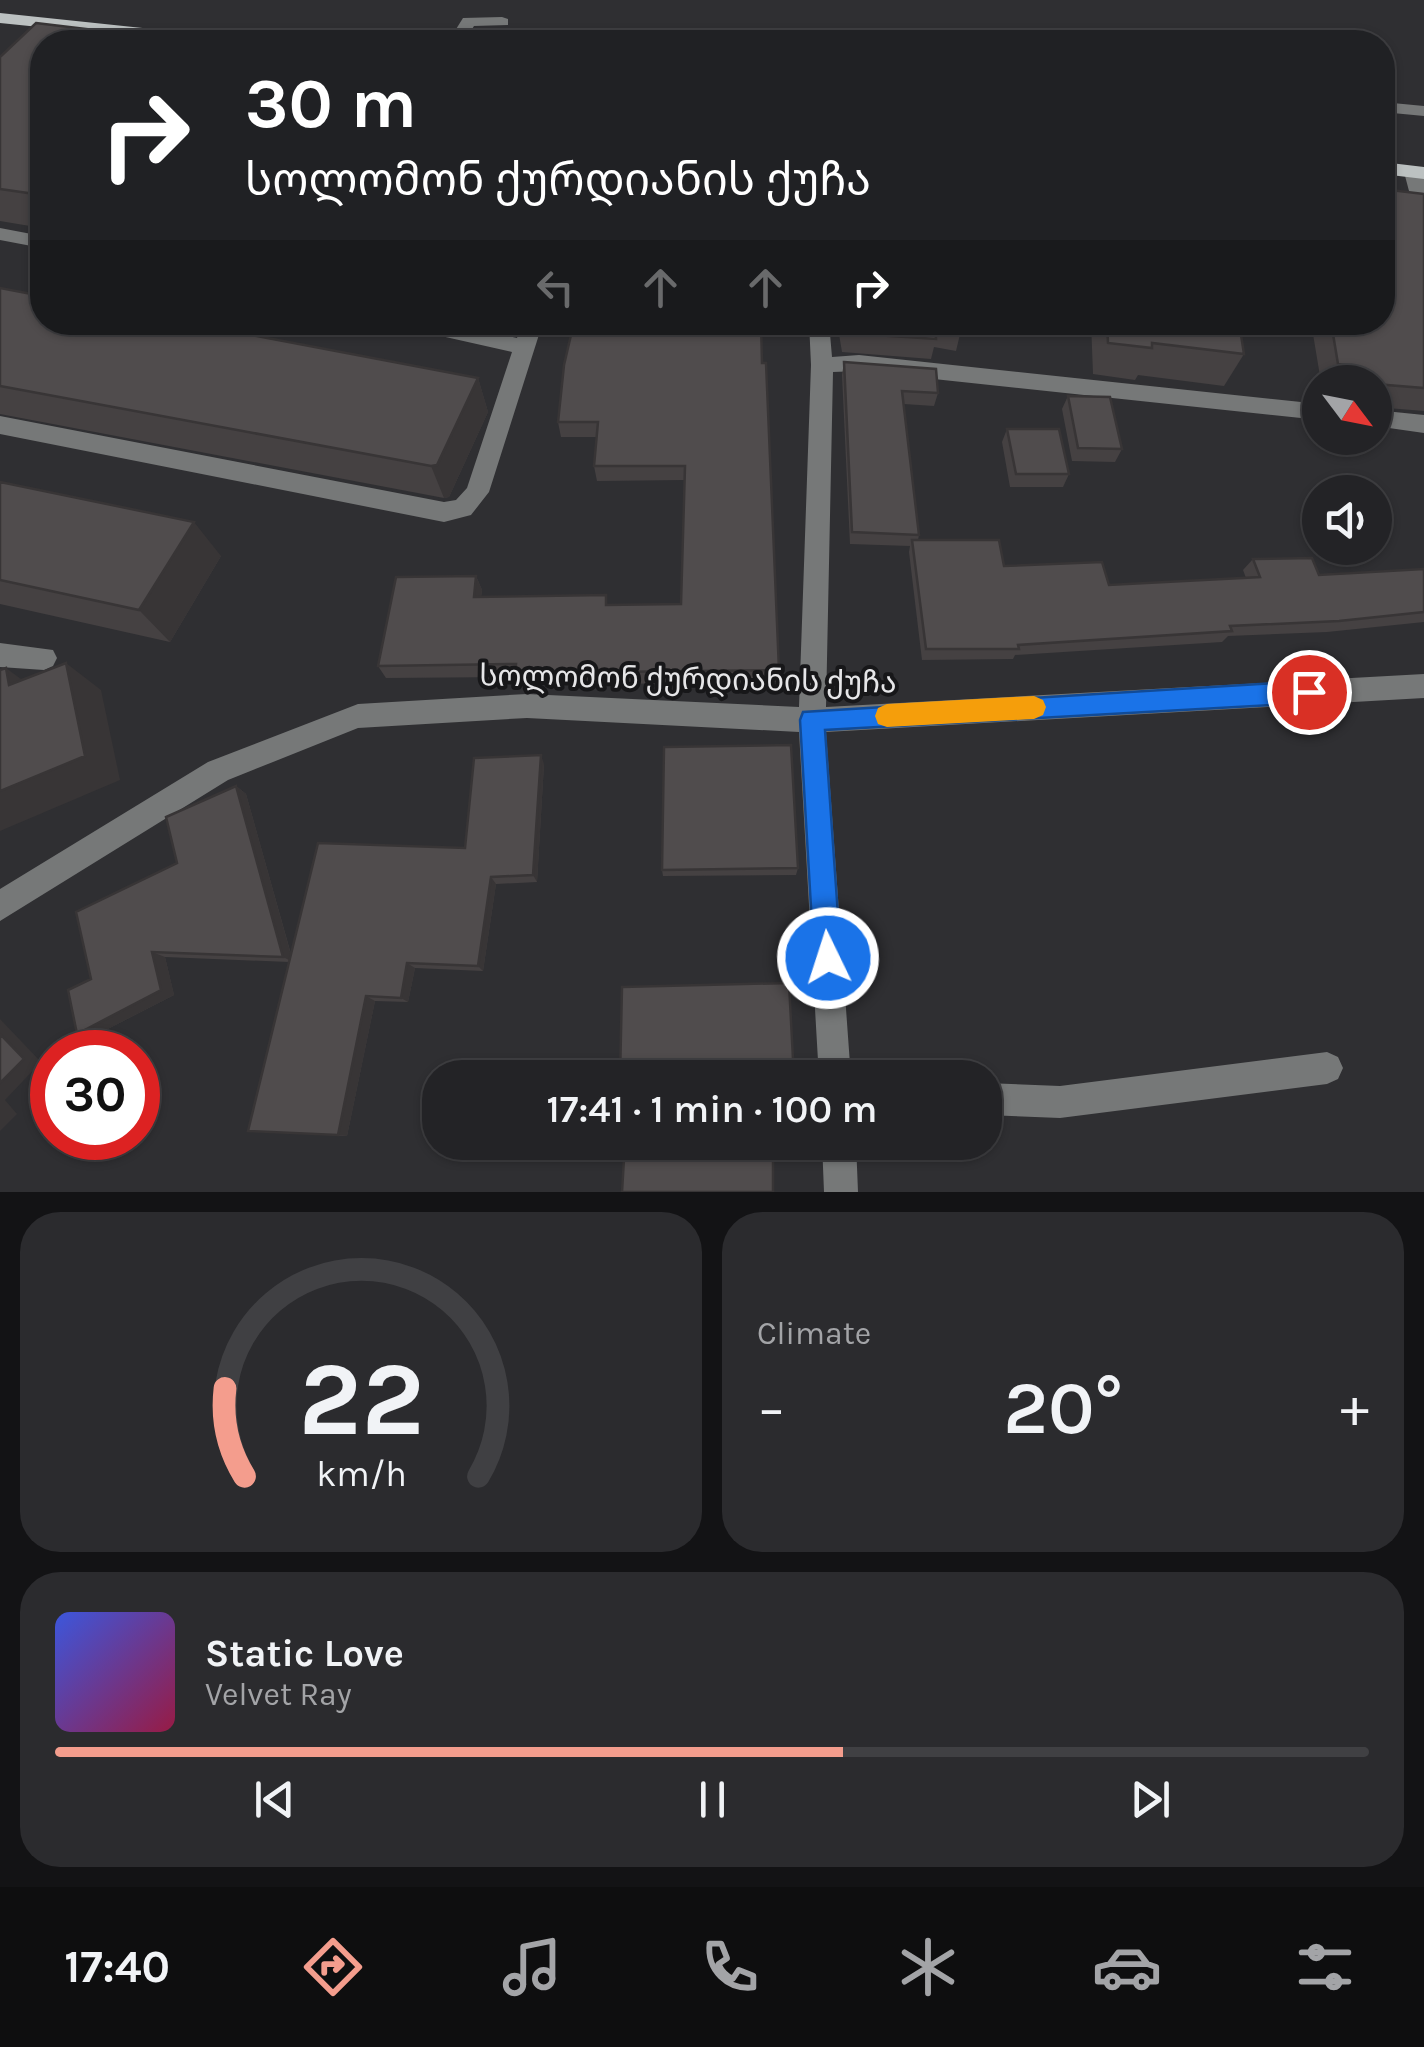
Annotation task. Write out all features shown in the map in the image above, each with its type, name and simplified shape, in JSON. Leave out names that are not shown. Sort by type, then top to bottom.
[{"type":"main road","points":[[0,18],[107,30]]},
{"type":"street","points":[[463,30],[469,21],[502,22]]},
{"type":"street","points":[[52,30],[56,25]]},
{"type":"street","points":[[1395,108],[1424,111]]},
{"type":"street","points":[[1418,172],[1424,210]]},
{"type":"street","points":[[0,234],[30,240]]},
{"type":"street","points":[[466,335],[522,348]]},
{"type":"street","points":[[0,424],[444,512],[463,508],[476,492],[528,335]]},
{"type":"street","points":[[820,335],[812,720],[834,1060]]},
{"type":"street","points":[[822,365],[859,363],[1302,410]]},
{"type":"street","points":[[1392,420],[1424,424]]},
{"type":"street","points":[[0,655],[44,658]]},
{"type":"street","name":"სოლომონ ქურდიანის ქუჩა","points":[[0,906],[218,770],[358,716],[527,706],[812,720],[1424,686]]},
{"type":"street","points":[[1002,1100],[1060,1102],[1327,1068]]},
{"type":"street","points":[[840,1160],[841,1192]]},
{"type":"building","points":[[36,23],[94,30],[30,30],[30,193],[0,189],[0,57]]},
{"type":"building","points":[[1395,191],[1424,194],[1424,388],[1392,385],[1392,365],[1338,364],[1333,335],[1395,335]]},
{"type":"building","points":[[0,288],[30,294],[30,335],[251,335],[478,378],[437,465],[431,466],[0,386]]},
{"type":"building","points":[[571,335],[761,335],[762,363],[766,363],[779,670],[515,673],[516,664],[378,666],[396,577],[476,576],[474,597],[606,595],[606,605],[681,604],[685,466],[594,466],[598,422],[558,422]]},
{"type":"building","points":[[875,335],[936,335],[936,339]]},
{"type":"building","points":[[1108,335],[1241,335],[1244,354],[1152,343],[1152,348],[1108,343]]},
{"type":"building","points":[[844,362],[936,369],[938,393],[902,391],[919,535],[852,532]]},
{"type":"building","points":[[1068,396],[1110,397],[1122,449],[1078,448]]},
{"type":"building","points":[[1007,429],[1059,429],[1069,474],[1016,474]]},
{"type":"building","points":[[0,482],[194,522],[139,610],[0,580]]},
{"type":"building","points":[[912,540],[999,540],[1004,566],[1102,562],[1109,585],[1260,577],[1253,559],[1302,558],[1302,565],[1315,565],[1319,575],[1424,569],[1424,612],[1230,626],[1232,631],[1018,645],[1019,649],[926,649]]},
{"type":"building","points":[[66,663],[85,756],[0,791],[0,670],[6,668],[9,685]]},
{"type":"building","points":[[791,745],[798,868],[662,870],[664,747]]},
{"type":"building","points":[[541,755],[533,875],[491,877],[478,966],[407,963],[401,998],[366,996],[338,1135],[248,1131],[318,843],[465,848],[474,758]]},
{"type":"building","points":[[236,786],[283,957],[152,952],[161,990],[85,1030],[76,1030],[68,990],[91,979],[76,912],[177,863],[166,817]]},
{"type":"building","points":[[789,983],[793,1060],[620,1060],[622,987]]},
{"type":"building","points":[[0,1034],[24,1059],[0,1083]]},
{"type":"building","points":[[624,1160],[773,1160],[773,1192],[622,1192]]},
{"type":"slow traffic","points":[[887,716],[1034,707]]},
{"type":"route","points":[[828,958],[812,720],[1309,692]]}]
